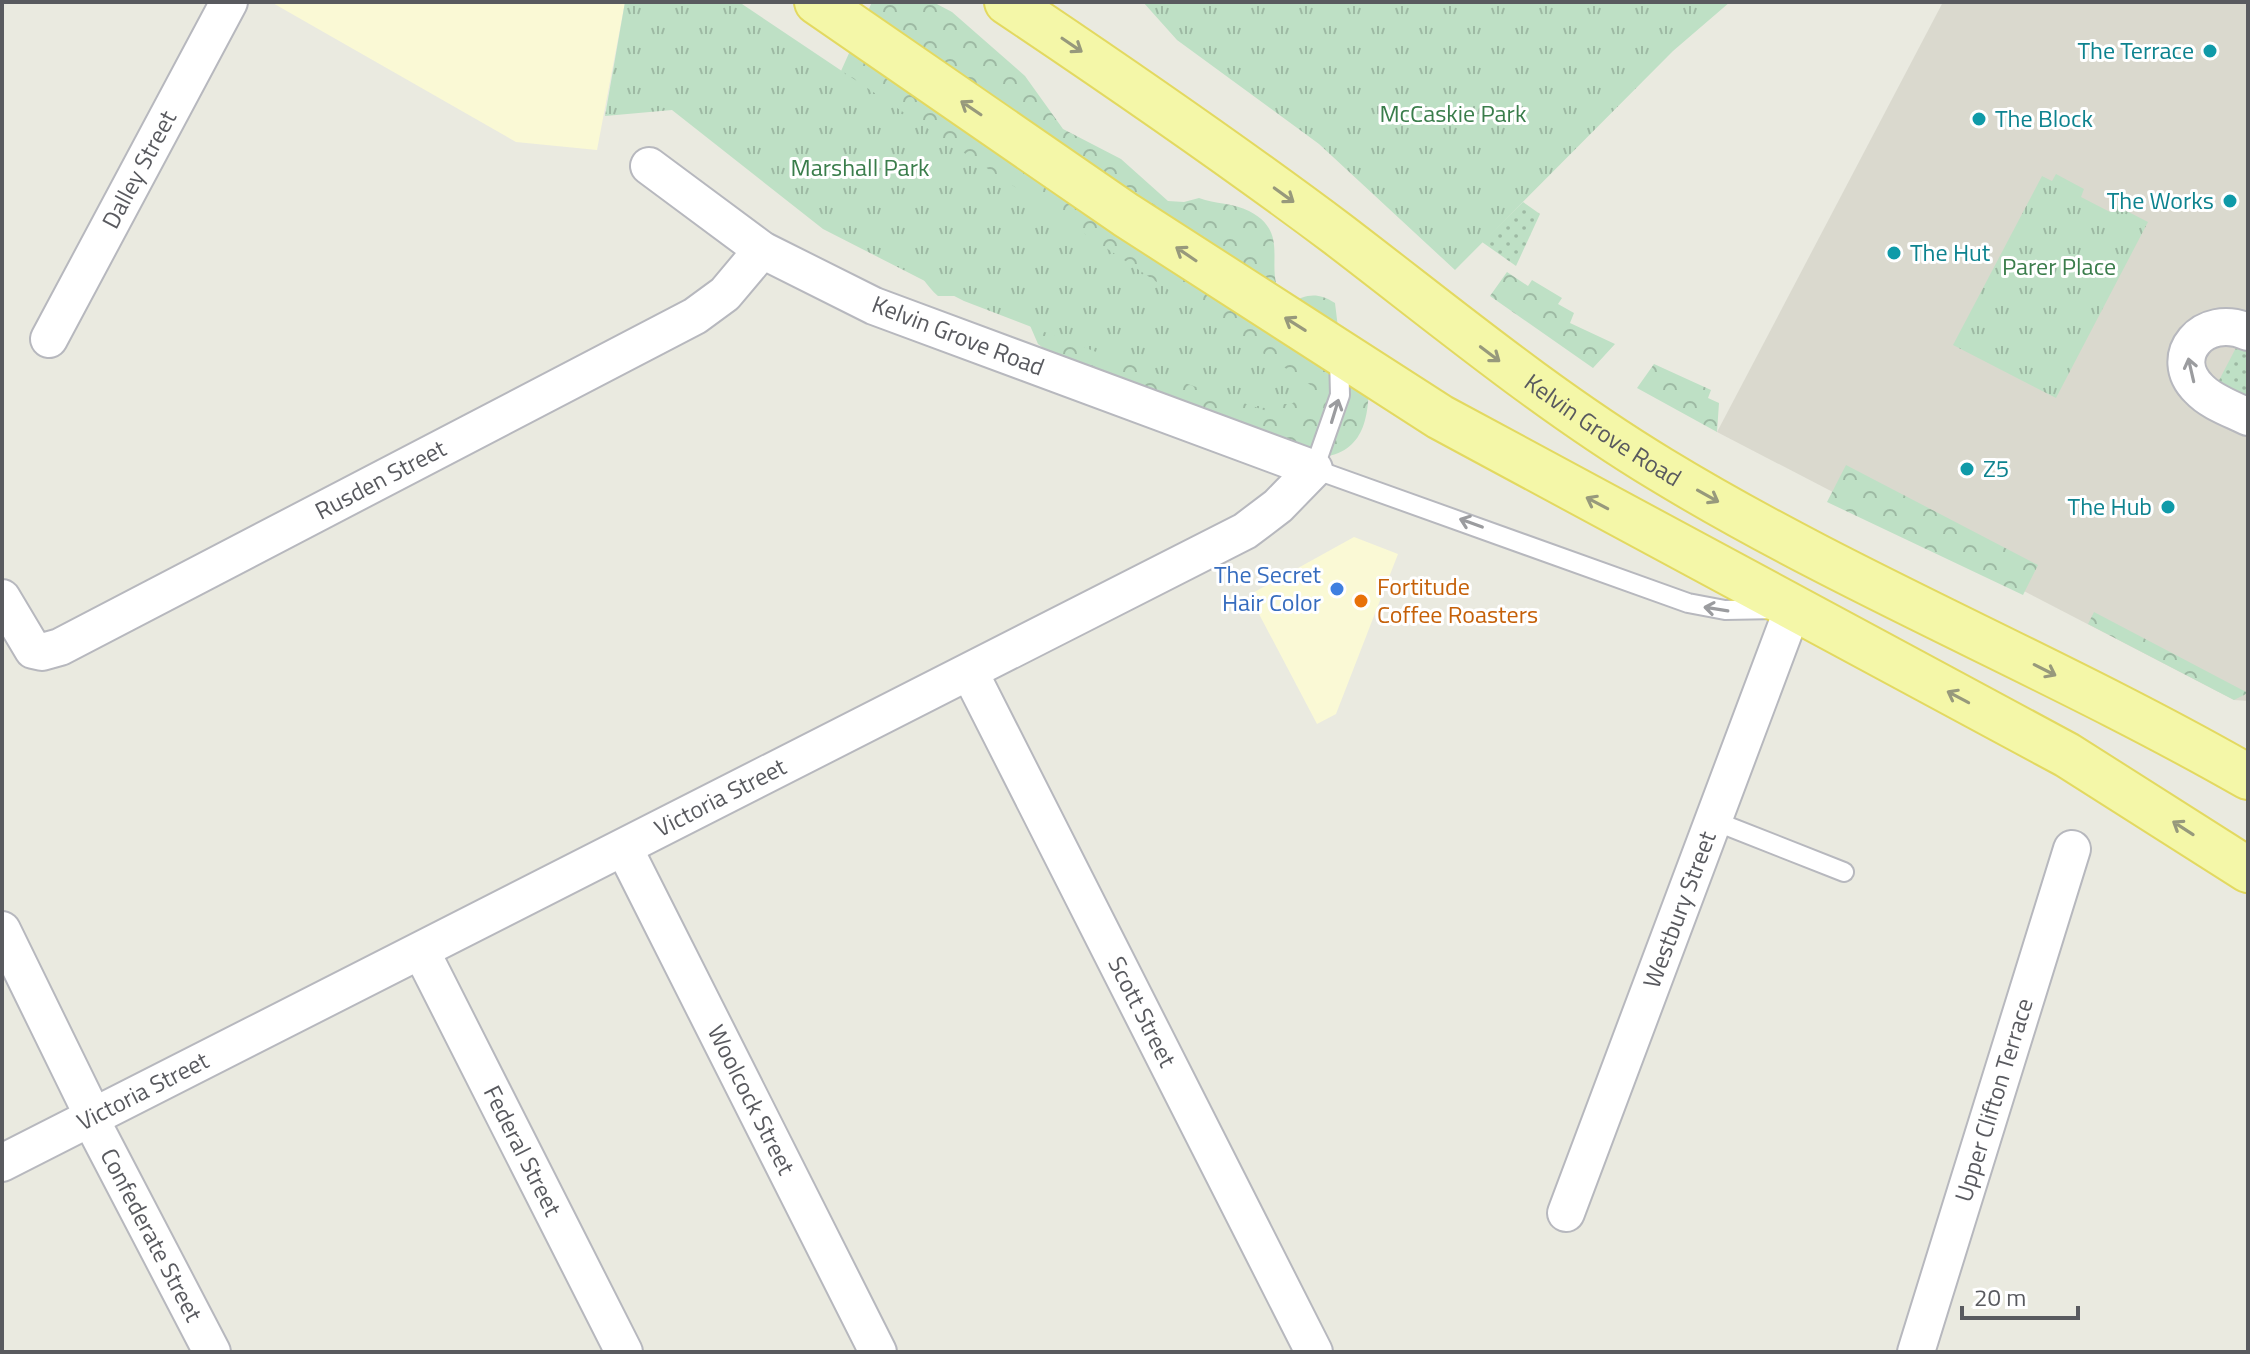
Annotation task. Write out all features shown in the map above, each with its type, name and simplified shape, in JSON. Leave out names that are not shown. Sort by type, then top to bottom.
[{"type":"main road","points":[[817,2],[1126,215],[1440,417],[2067,755],[2248,870]]},
{"type":"main road","name":"Kelvin Grove Road","points":[[1007,2],[1266,182],[1552,399],[1661,470],[1773,532],[2115,705],[2248,777]]},
{"type":"street","name":"Dalley Street","points":[[49,339],[229,2]]},
{"type":"street","name":"Kelvin Grove Road","points":[[649,166],[762,250],[832,287],[911,320],[1259,446],[1314,469]]},
{"type":"street","name":"Rusden Street","points":[[2,598],[33,650],[42,652],[60,647],[695,316],[725,294],[762,250]]},
{"type":"street","points":[[2248,332],[2221,325],[2209,328],[2191,345],[2188,369],[2200,390],[2248,417]]},
{"type":"street","name":"Victoria Street","points":[[2,1163],[1245,531],[1269,515],[1314,469]]},
{"type":"street","name":"Westbury Street","points":[[1566,1213],[1793,608]]},
{"type":"street","name":"Scott Street","points":[[970,673],[1314,1352]]},
{"type":"street","name":"Woolcock Street","points":[[624,848],[878,1352]]},
{"type":"street","name":"Upper Clifton Terrace","points":[[1916,1352],[2072,849]]},
{"type":"street","name":"Confederate Street","points":[[2,930],[92,1117],[212,1352]]},
{"type":"street","name":"Federal Street","points":[[421,951],[624,1352]]},
{"type":"lane","name":"Victoria Street","points":[[1314,469],[1340,395],[1338,351]]},
{"type":"lane","name":"Kelvin Grove Road","points":[[1314,469],[1688,603],[1746,612],[1793,608]]},
{"type":"lane","points":[[1712,820],[1844,872]]},
{"type":"shaded area","points":[[271,2],[625,2],[597,150],[516,142]]},
{"type":"shaded area","points":[[1943,2],[2248,2],[2248,701],[2234,700],[1717,432]]},
{"type":"shaded area","points":[[1354,537],[1398,554],[1336,714],[1317,724],[1249,595]]},
{"type":"green space","name":"Marshall Park","points":[[625,2],[739,2],[1312,386],[1309,394],[1291,404],[1281,404],[1276,414],[1117,360],[964,301],[823,229],[672,110],[605,116]]},
{"type":"green space","points":[[872,2],[933,2],[952,12],[1025,76],[1063,129],[1121,159],[1168,201],[1184,202],[1199,198],[1243,208],[1263,221],[1271,231],[1274,243],[1275,280],[1279,292],[1288,304],[1312,296],[1335,303],[1339,336],[1369,369],[1364,425],[1350,446],[1324,457],[1209,410],[1182,426],[1079,375],[1038,344],[1025,314],[1000,296],[938,296],[922,277],[893,223],[841,71]]},
{"type":"green space","name":"McCaskie Park","points":[[1143,2],[1730,2],[1673,51],[1455,270],[1319,144],[1177,40]]},
{"type":"green space","name":"Parer Place","points":[[2056,174],[2084,189],[2081,197],[2110,212],[2115,205],[2148,222],[2056,398],[1953,345],[2042,176],[2052,181]]},
{"type":"green space","points":[[1523,202],[1540,214],[1516,266],[1482,242]]},
{"type":"green space","points":[[1507,272],[1528,286],[1532,280],[1562,298],[1558,304],[1574,313],[1570,323],[1615,344],[1593,368],[1490,296]]},
{"type":"green space","points":[[2241,338],[2248,342],[2248,407],[2214,390]]},
{"type":"green space","points":[[1654,364],[1711,390],[1708,398],[1719,403],[1717,432],[1637,388]]},
{"type":"green space","points":[[1846,465],[2038,565],[2023,595],[1827,502]]},
{"type":"green space","points":[[2094,612],[2248,693],[2234,700],[2088,624]]},
{"type":"place","name":"The Terrace","points":[[2210,51]]},
{"type":"place","name":"The Block","points":[[1979,119]]},
{"type":"place","name":"The Works","points":[[2230,201]]},
{"type":"place","name":"The Hut","points":[[1894,253]]},
{"type":"place","name":"Z5","points":[[1967,469]]},
{"type":"place","name":"The Hub","points":[[2168,507]]},
{"type":"place","name":"The Secret Hair Color","points":[[1337,589]]},
{"type":"place","name":"Fortitude Coffee Roasters","points":[[1361,601]]}]
